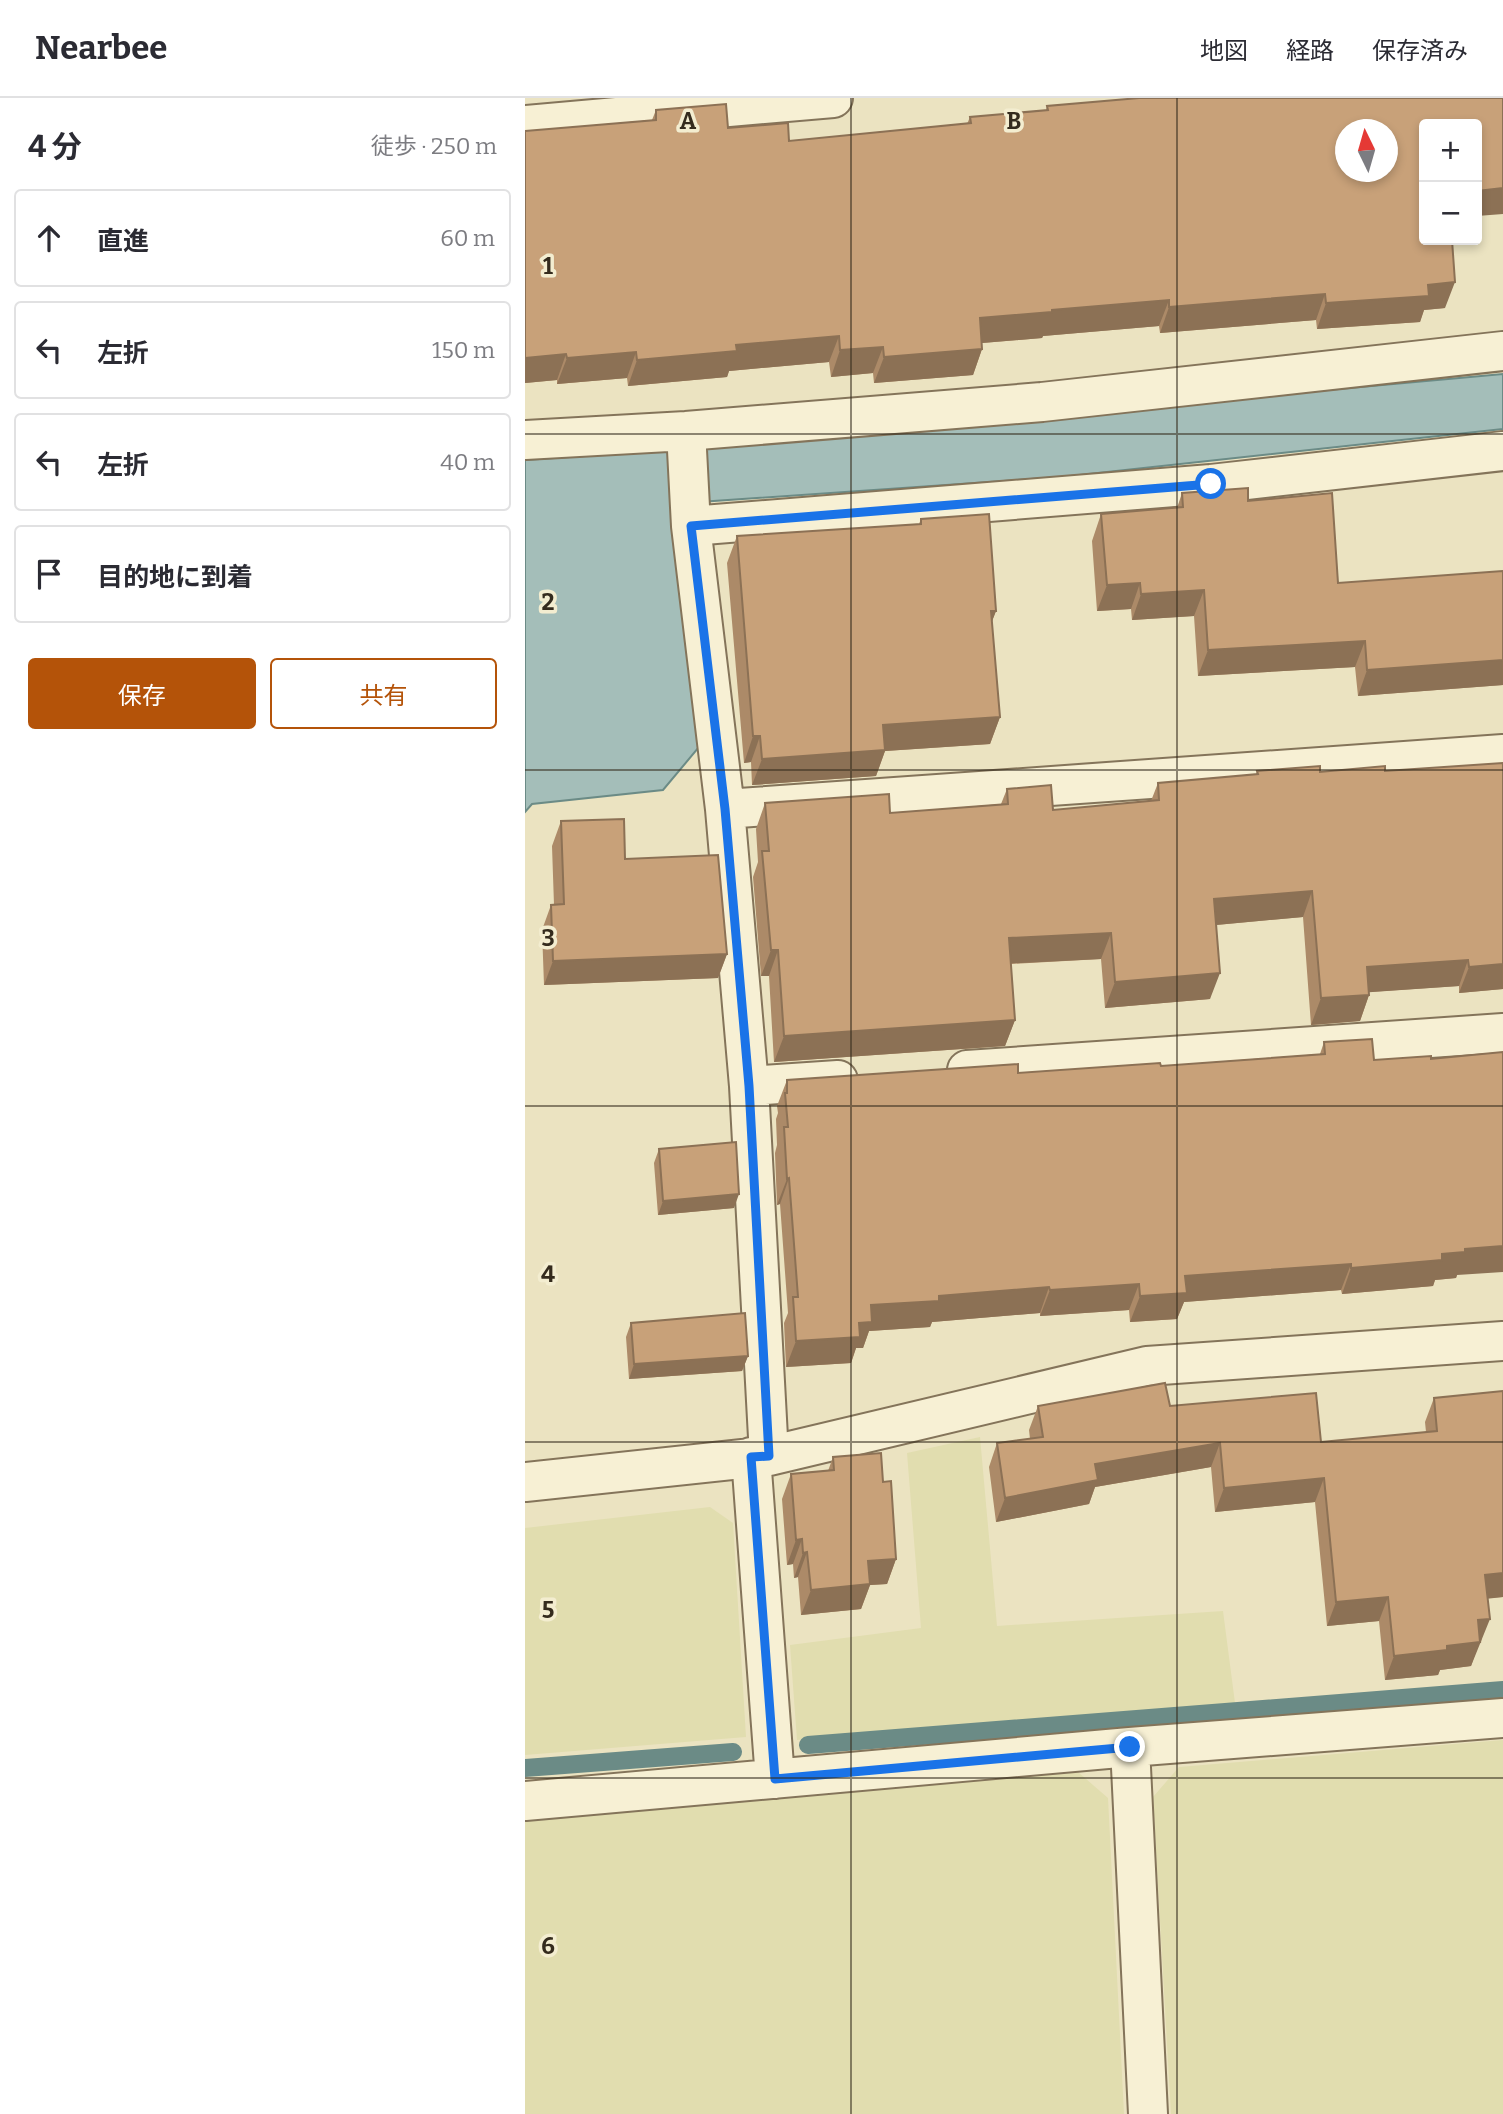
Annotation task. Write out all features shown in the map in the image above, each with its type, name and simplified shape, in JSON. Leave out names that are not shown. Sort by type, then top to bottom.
[{"type":"street","points":[[525,125],[833,98]]},
{"type":"street","points":[[525,440],[687,438],[1503,351]]},
{"type":"street","points":[[687,438],[691,519],[725,809],[749,1086],[760,1457],[775,1779]]},
{"type":"street","points":[[691,519],[1211,484],[1503,451]]},
{"type":"street","points":[[725,809],[1503,754]]},
{"type":"street","points":[[930,1073],[1503,1032]]},
{"type":"street","points":[[749,1086],[875,1077]]},
{"type":"street","points":[[525,1482],[760,1457],[1147,1366],[1503,1341]]},
{"type":"street","points":[[525,1801],[1130,1747],[1503,1718]]},
{"type":"street","points":[[1130,1747],[1148,2114]]},
{"type":"shaded area","points":[[980,1437],[997,1626],[1223,1611],[1235,1703],[797,1740],[790,1645],[921,1628],[907,1453]]},
{"type":"shaded area","points":[[710,1507],[733,1523],[746,1737],[525,1755],[525,1528]]},
{"type":"shaded area","points":[[1503,1740],[1503,2114],[1171,2114],[1153,1797],[1179,1767]]},
{"type":"shaded area","points":[[1078,1772],[1108,1798],[1124,2114],[525,2114],[525,1819]]},
{"type":"water","points":[[1503,374],[1503,429],[1061,477],[671,504],[699,747],[663,790],[532,804],[525,812],[525,460],[659,451]]},
{"type":"building","points":[[1139,98],[1503,98],[1503,188],[1482,190],[1482,119],[1419,119],[1419,245],[1452,245],[1455,282],[1428,285],[1429,296],[1326,303],[1325,294],[1169,307],[1169,300],[980,318],[982,349],[884,357],[883,347],[840,350],[839,336],[736,345],[737,351],[637,360],[636,352],[567,358],[566,354],[525,358],[525,131],[656,120],[656,110],[726,104],[728,128],[788,123],[789,141],[971,123],[970,117],[1048,110],[1047,106]]},
{"type":"building","points":[[1248,488],[1248,501],[1332,493],[1338,583],[1503,571],[1503,660],[1367,670],[1365,641],[1208,650],[1204,590],[1141,594],[1140,583],[1107,585],[1101,514],[1183,507],[1182,493]]},
{"type":"building","points":[[989,514],[996,611],[991,611],[1000,717],[883,725],[885,750],[762,759],[760,736],[753,736],[737,536],[921,524],[921,519]]},
{"type":"building","points":[[1503,763],[1503,964],[1469,967],[1468,960],[1367,967],[1369,995],[1321,998],[1312,891],[1214,899],[1220,973],[1115,982],[1111,933],[1009,938],[1015,1020],[784,1036],[778,950],[771,950],[762,851],[769,851],[765,803],[889,794],[890,813],[1008,804],[1007,789],[1051,785],[1053,810],[1159,800],[1158,783],[1258,774],[1257,771],[1320,766],[1320,772],[1385,766],[1385,771]]},
{"type":"building","points":[[624,819],[625,859],[718,855],[727,954],[553,961],[551,905],[564,904],[561,821]]},
{"type":"building","points":[[1372,1039],[1374,1060],[1431,1056],[1431,1059],[1503,1052],[1503,1246],[1442,1254],[1442,1260],[1351,1268],[1351,1264],[1185,1276],[1187,1293],[1140,1296],[1139,1284],[1050,1290],[1049,1287],[939,1296],[939,1301],[871,1305],[872,1322],[859,1323],[860,1337],[796,1341],[793,1297],[798,1297],[784,1127],[788,1127],[785,1093],[787,1080],[1018,1064],[1018,1073],[1160,1063],[1161,1066],[1325,1054],[1324,1042]]},
{"type":"building","points":[[736,1142],[739,1194],[663,1201],[659,1149]]},
{"type":"building","points":[[745,1313],[748,1356],[634,1364],[631,1323]]},
{"type":"building","points":[[1165,1383],[1170,1406],[1316,1393],[1321,1442],[1437,1431],[1434,1398],[1503,1391],[1503,1573],[1485,1575],[1490,1619],[1478,1620],[1480,1642],[1447,1646],[1447,1650],[1394,1656],[1388,1597],[1336,1602],[1324,1478],[1224,1488],[1220,1443],[1095,1464],[1098,1480],[1005,1498],[997,1443],[1043,1437],[1038,1406]]},
{"type":"building","points":[[881,1453],[883,1482],[891,1481],[896,1559],[868,1561],[870,1584],[811,1590],[807,1552],[803,1553],[802,1539],[796,1540],[791,1474],[834,1470],[833,1457]]},
{"type":"waterway","points":[[808,1745],[1503,1690]]},
{"type":"waterway","points":[[525,1768],[733,1752]]},
{"type":"route","points":[[1130,1747],[775,1779],[751,1457],[769,1456],[749,1086],[725,809],[691,526],[1211,484]]}]
